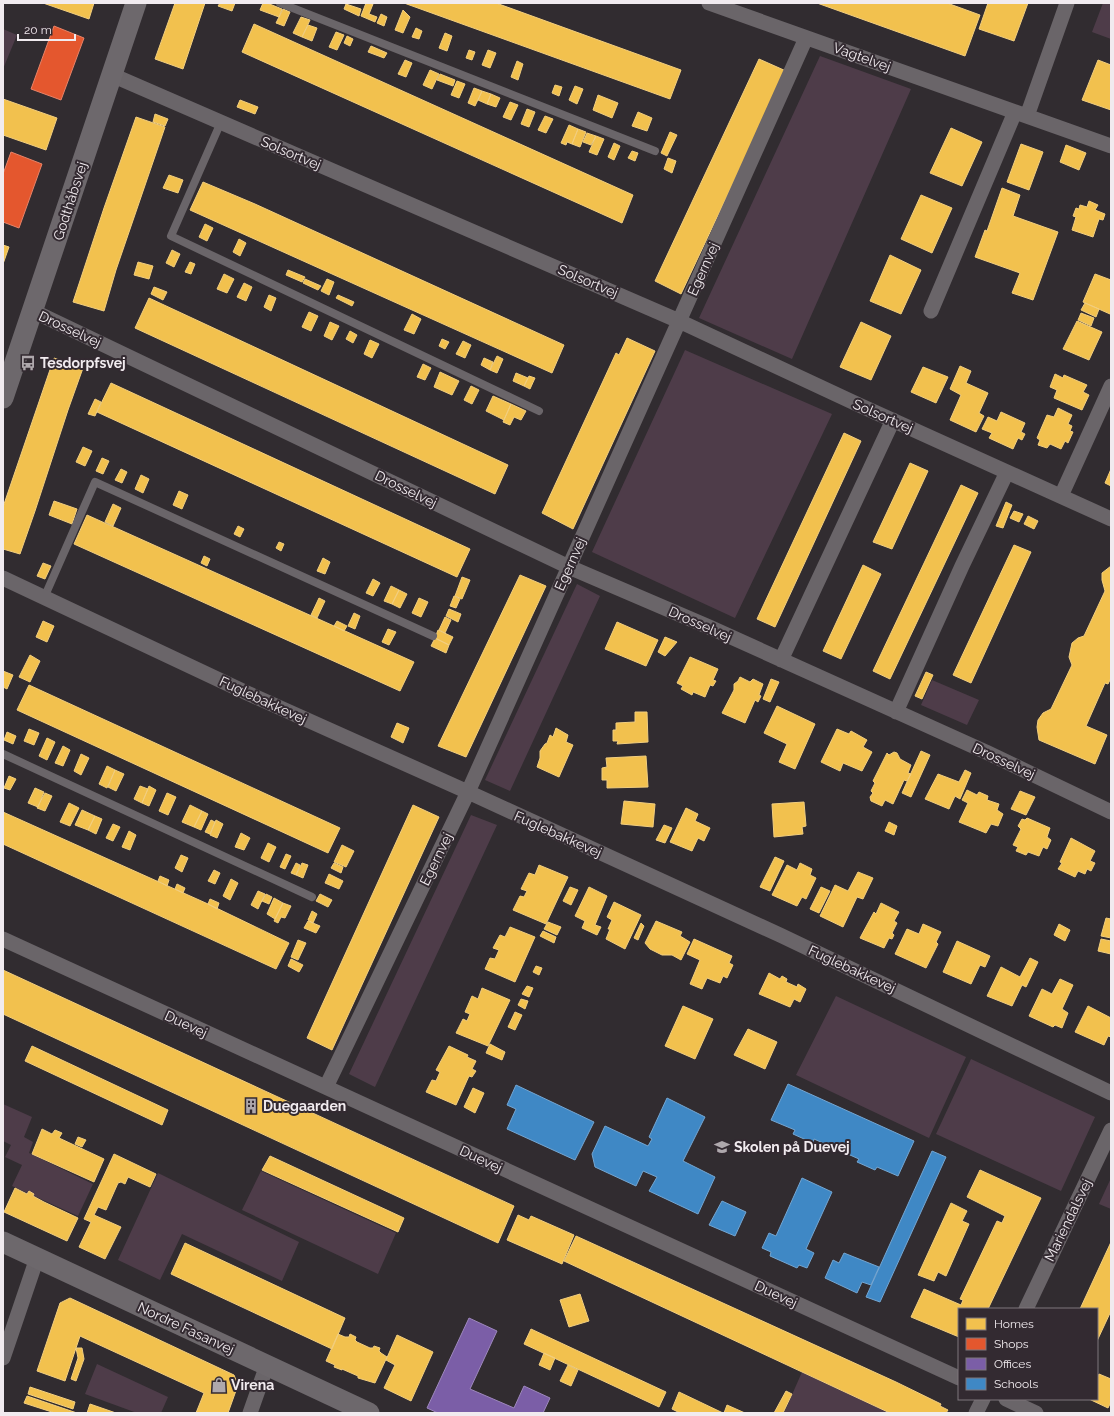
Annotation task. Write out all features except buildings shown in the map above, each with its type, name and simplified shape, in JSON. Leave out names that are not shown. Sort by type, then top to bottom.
[{"type":"street","name":"Godthåbsvej","points":[[3,398],[136,3]]},
{"type":"street","name":"Vagtelvej","points":[[709,3],[1111,146]]},
{"type":"street","points":[[931,311],[1021,114],[1067,3]]},
{"type":"street","name":"Egernvej","points":[[326,1087],[468,792],[806,38]]},
{"type":"street","name":"Solsortvej","points":[[112,75],[679,321],[1111,519]]},
{"type":"street","name":"Drosselvej","points":[[33,311],[569,567],[986,752],[1111,812]]},
{"type":"street","points":[[1061,496],[1111,386]]},
{"type":"street","points":[[781,660],[893,420]]},
{"type":"street","points":[[896,712],[962,566],[1007,472]]},
{"type":"street","name":"Fuglebakkevej","points":[[3,578],[254,697],[468,792],[780,935],[1111,1093]]},
{"type":"street","name":"Duevej","points":[[3,940],[958,1378]]},
{"type":"street","name":"Mariendalsvej","points":[[1026,1308],[1111,1130]]},
{"type":"street","name":"Nordre Fasanvej","points":[[3,1242],[369,1413]]},
{"type":"street","points":[[3,1358],[36,1258]]},
{"type":"street","points":[[250,1413],[267,1365]]},
{"type":"street","points":[[976,1413],[982,1400]]},
{"type":"street","points":[[1008,1400],[1036,1413]]},
{"type":"lane","points":[[280,3],[655,151]]},
{"type":"lane","points":[[221,122],[171,236],[539,411]]},
{"type":"lane","points":[[44,598],[95,482],[432,636]]},
{"type":"lane","points":[[3,754],[312,897]]},
{"type":"shaded area","points":[[1103,3],[1111,3],[1111,39],[1092,32]]},
{"type":"shaded area","points":[[3,29],[17,35],[3,69]]},
{"type":"shaded area","points":[[820,56],[911,89],[792,359],[699,318]]},
{"type":"shaded area","points":[[685,350],[832,414],[735,618],[592,552]]},
{"type":"shaded area","points":[[577,584],[600,596],[510,791],[485,780]]},
{"type":"shaded area","points":[[932,680],[979,700],[967,725],[921,705]]},
{"type":"shaded area","points":[[471,815],[497,825],[375,1087],[349,1074]]},
{"type":"shaded area","points":[[836,996],[966,1057],[929,1138],[796,1075]]},
{"type":"shaded area","points":[[971,1059],[1095,1117],[1061,1191],[936,1134]]},
{"type":"shaded area","points":[[3,1104],[32,1117],[24,1137],[33,1142],[29,1153],[93,1184],[78,1216],[12,1186],[22,1165],[5,1157],[11,1145],[3,1141]]},
{"type":"shaded area","points":[[261,1171],[396,1233],[378,1274],[242,1210]]},
{"type":"shaded area","points":[[158,1173],[299,1242],[282,1281],[182,1234],[160,1280],[118,1260]]},
{"type":"shaded area","points":[[1111,1178],[1111,1209],[1099,1204]]},
{"type":"shaded area","points":[[97,1364],[168,1397],[161,1413],[137,1413],[85,1394]]},
{"type":"shaded area","points":[[802,1372],[890,1413],[784,1413]]},
{"type":"place","name":"Tesdorpfsvej","points":[[28,363]]},
{"type":"place","name":"Duegaarden","points":[[251,1106]]},
{"type":"place","name":"Skolen på Duevej","points":[[722,1147]]},
{"type":"place","name":"Virena","points":[[219,1385]]}]
